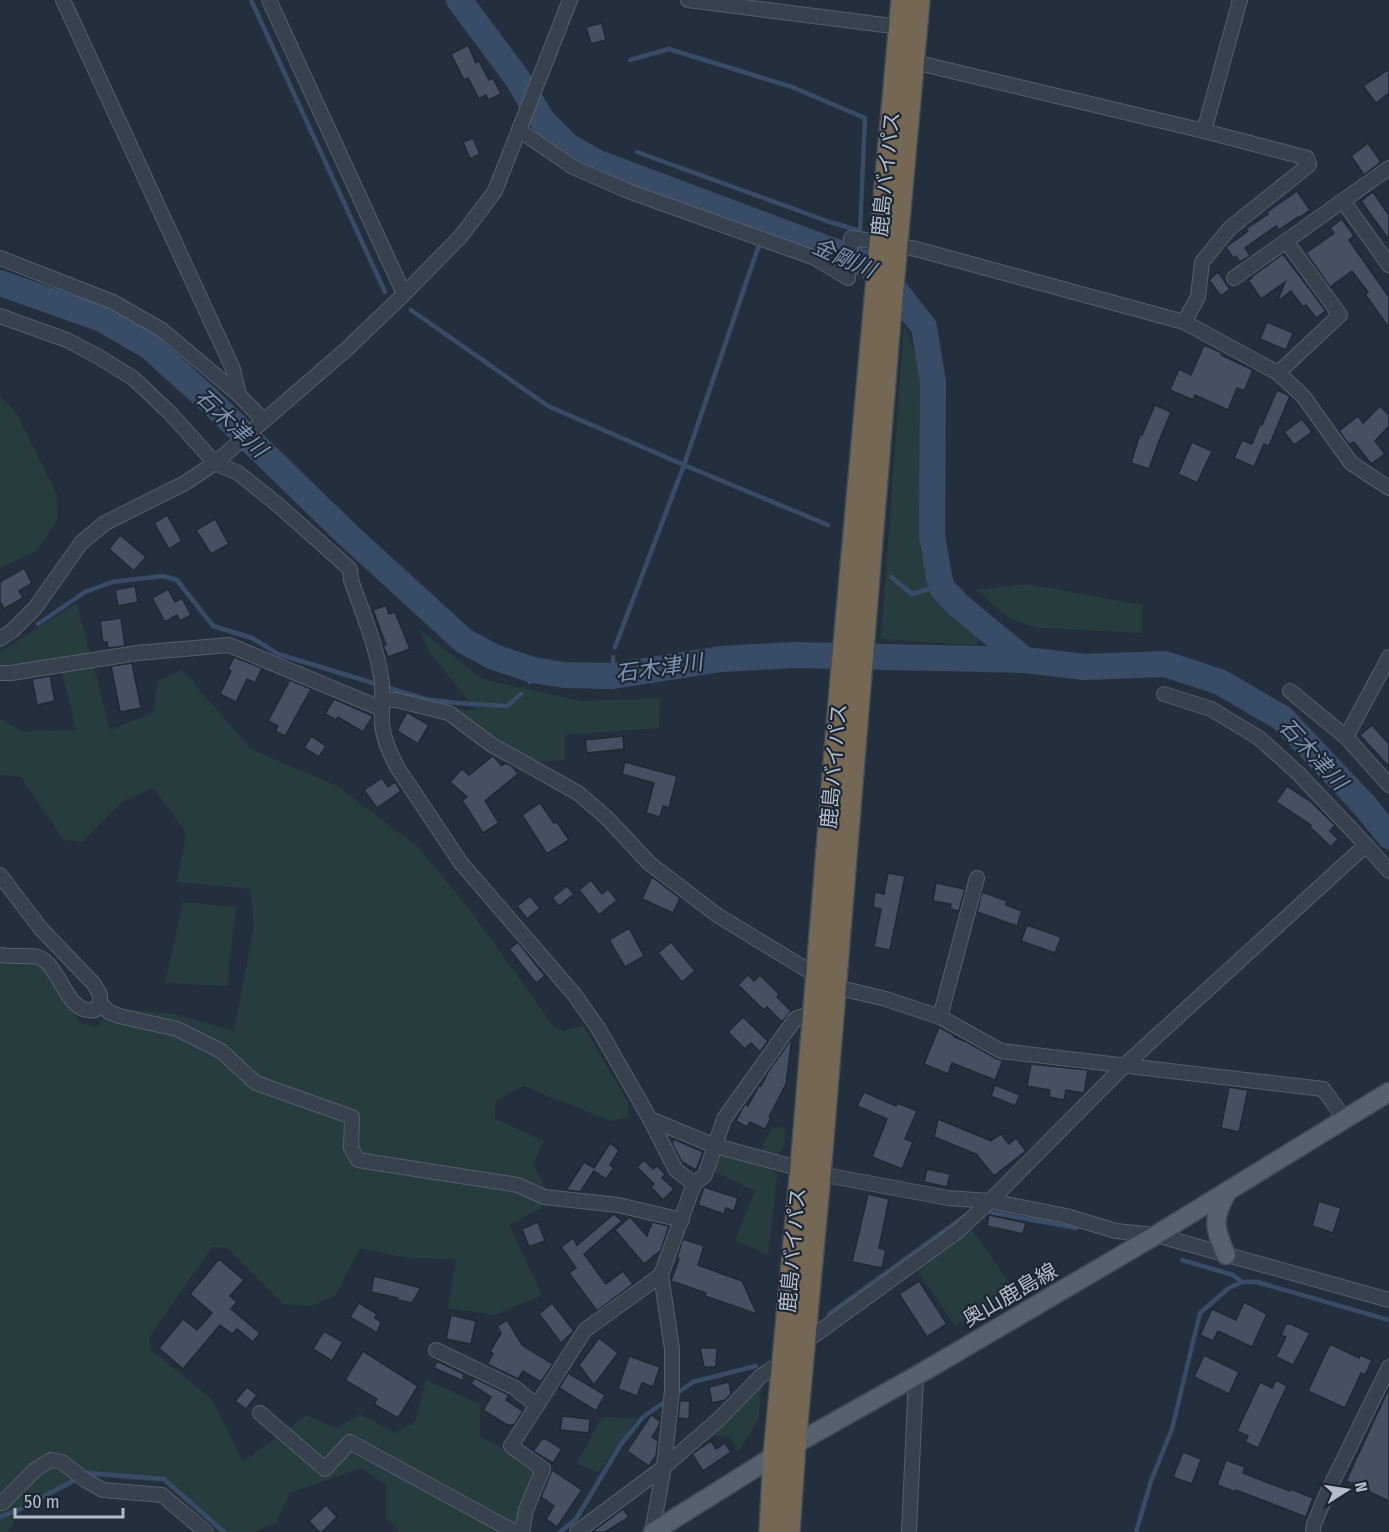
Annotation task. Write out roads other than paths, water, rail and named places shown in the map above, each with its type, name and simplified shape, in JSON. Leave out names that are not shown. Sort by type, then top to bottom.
[{"type":"highway","name":"鹿島バイパス","points":[[789,1532],[805,1342],[814,1012],[890,319],[894,272],[885,247],[902,0]]},
{"type":"highway","name":"鹿島バイパス","points":[[856,625],[875,291],[885,247],[914,62],[919,0]]},
{"type":"highway","name":"鹿島バイパス","points":[[770,1532],[783,1361],[836,987],[851,680]]},
{"type":"main road","name":"奥山鹿島線","points":[[652,1532],[774,1456],[916,1376],[1156,1235],[1389,1092]]},
{"type":"main road","points":[[1226,1255],[1218,1236],[1216,1223],[1217,1209],[1227,1192]]},
{"type":"street","points":[[63,0],[233,369],[239,395]]},
{"type":"street","points":[[269,0],[404,294]]},
{"type":"street","points":[[0,639],[13,630],[35,608],[81,543],[105,523],[185,483],[215,463],[348,348],[461,236],[495,190],[570,0]]},
{"type":"street","points":[[688,0],[900,27]]},
{"type":"street","points":[[1204,131],[1240,0]]},
{"type":"street","points":[[914,62],[1307,158],[1309,165],[1230,228],[1202,262],[1198,297],[1184,322]]},
{"type":"street","points":[[522,123],[573,167],[628,191],[815,258],[848,278],[851,238],[885,247],[926,252],[1184,322],[1278,373],[1303,396],[1351,463],[1386,480]]},
{"type":"street","points":[[1234,278],[1389,168]]},
{"type":"street","points":[[1343,201],[1389,265]]},
{"type":"street","points":[[1278,373],[1340,315],[1286,241]]},
{"type":"street","points":[[0,258],[113,302],[162,330],[239,395],[262,422]]},
{"type":"street","points":[[0,316],[67,340],[133,378],[170,413],[215,463],[238,473],[277,504],[350,569],[351,580],[377,656],[382,695],[382,724],[388,750],[397,767],[461,862],[574,994],[598,1028],[676,1170],[694,1184]]},
{"type":"street","points":[[0,673],[137,653],[229,645],[396,700],[449,713],[492,746],[578,793],[608,818],[649,863],[717,915],[817,977]]},
{"type":"street","points":[[1346,737],[1389,657]]},
{"type":"street","points":[[1290,691],[1346,737],[1389,785]]},
{"type":"street","points":[[1164,694],[1211,709],[1259,738],[1298,773],[1389,871]]},
{"type":"street","points":[[805,1342],[958,1231],[1125,1065],[1366,845]]},
{"type":"street","points":[[0,875],[41,929],[94,984],[100,995],[100,1003],[95,1010],[88,1011],[75,1005],[48,964],[39,957],[0,955]]},
{"type":"street","points":[[940,1017],[977,878]]},
{"type":"street","points":[[836,987],[886,999],[940,1017],[1001,1051],[1323,1089],[1346,1119]]},
{"type":"street","points":[[100,1003],[109,1012],[119,1016],[177,1029],[221,1051],[256,1083],[352,1117],[351,1149],[358,1160],[518,1185],[544,1197],[618,1205],[682,1220]]},
{"type":"street","points":[[652,1532],[664,1467],[672,1390],[672,1349],[661,1275],[694,1184],[705,1175],[724,1119],[795,1019],[814,1012]]},
{"type":"street","points":[[650,1119],[715,1146],[811,1171],[984,1207],[1066,1216],[1116,1231],[1156,1235],[1389,1300]]},
{"type":"street","points":[[522,1532],[526,1510],[543,1469],[511,1446],[585,1330],[661,1275]]},
{"type":"street","points":[[436,1350],[515,1388],[537,1406]]},
{"type":"street","points":[[577,1532],[664,1467],[718,1420],[761,1376],[783,1361]]},
{"type":"street","points":[[1313,1532],[1314,1524],[1329,1491],[1389,1367]]},
{"type":"street","points":[[909,1532],[916,1376]]},
{"type":"street","points":[[260,1413],[325,1469],[350,1442],[515,1532]]},
{"type":"street","points":[[0,1503],[36,1469],[51,1460],[62,1462],[103,1490],[162,1495],[206,1532]]},
{"type":"waterway","points":[[251,0],[385,292]]},
{"type":"waterway","name":"金剛川","points":[[459,0],[517,78],[542,120],[569,147],[598,163],[860,261],[884,276],[924,327],[933,382],[932,536],[940,582],[943,589],[958,605],[1025,660]]},
{"type":"waterway","points":[[630,60],[669,49],[792,87],[865,118],[860,231],[637,152]]},
{"type":"waterway","points":[[763,235],[769,227]]},
{"type":"waterway","points":[[615,647],[684,465],[760,242]]},
{"type":"waterway","points":[[860,246],[860,261]]},
{"type":"waterway","name":"石木津川","points":[[0,283],[102,319],[150,347],[211,402],[348,535],[464,641],[494,657],[533,670],[564,675],[613,676],[721,659],[793,655],[1025,660],[1085,667],[1165,664],[1220,682],[1282,718],[1366,807],[1389,836]]},
{"type":"waterway","points":[[411,310],[548,406],[828,525]]},
{"type":"waterway","points":[[38,624],[85,592],[112,582],[163,576],[177,580],[213,626],[252,638],[278,654],[425,699],[507,706],[521,694]]},
{"type":"waterway","points":[[891,577],[912,594],[932,588],[940,582]]},
{"type":"waterway","points":[[613,657],[613,676]]},
{"type":"waterway","points":[[530,682],[533,670]]},
{"type":"waterway","points":[[983,1211],[1076,1228]]},
{"type":"waterway","points":[[829,1314],[965,1216]]},
{"type":"waterway","points":[[1182,1260],[1233,1275],[1242,1282]]},
{"type":"waterway","points":[[1136,1532],[1151,1481],[1172,1429],[1200,1313],[1229,1288],[1242,1282],[1257,1282],[1389,1320]]},
{"type":"waterway","points":[[676,1394],[693,1382],[756,1366]]},
{"type":"waterway","points":[[560,1532],[576,1519],[621,1444],[643,1417],[669,1399]]},
{"type":"waterway","points":[[0,1517],[88,1473],[164,1479],[224,1532]]}]
